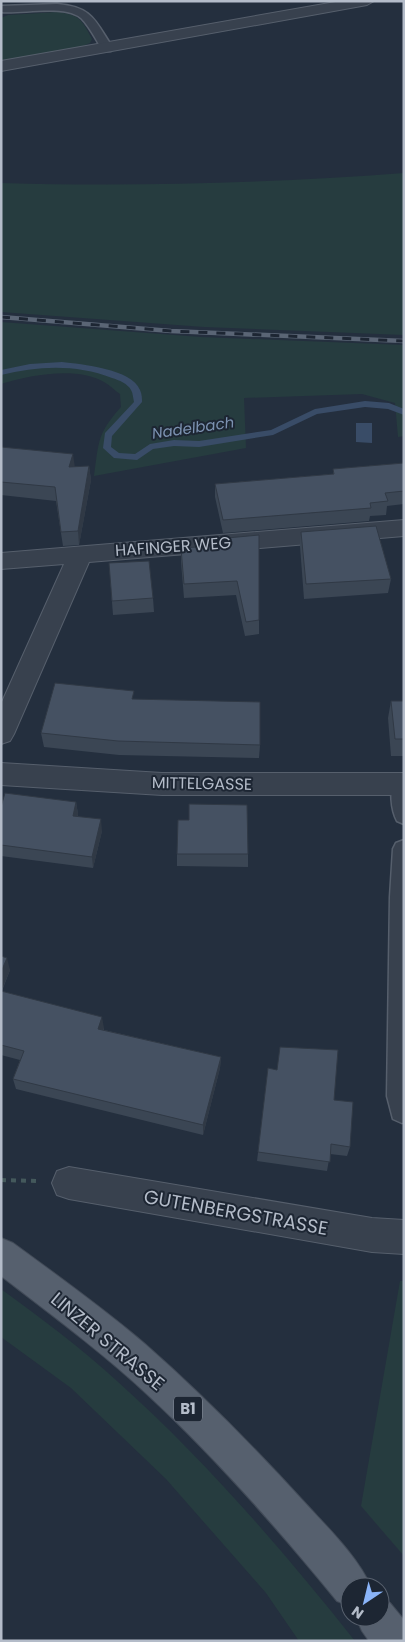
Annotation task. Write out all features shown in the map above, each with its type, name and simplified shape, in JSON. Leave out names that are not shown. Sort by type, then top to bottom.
[{"type":"main road","name":"LINZER STRASSE","points":[[1,1256],[63,1301],[132,1357],[202,1423],[272,1494],[343,1577]]},
{"type":"main road","points":[[384,1627],[396,1641]]},
{"type":"street","points":[[1,66],[367,1]]},
{"type":"street","name":"HAFINGER WEG","points":[[1,560],[404,528]]},
{"type":"street","points":[[1,734],[81,553]]},
{"type":"street","name":"MITTELGASSE","points":[[1,774],[162,784],[403,784]]},
{"type":"street","name":"GUTENBERGSTRASSE","points":[[69,1183],[372,1235],[404,1237]]},
{"type":"lane","points":[[2,10],[56,8],[84,14],[107,48]]},
{"type":"lane","points":[[403,784],[404,815]]},
{"type":"lane","points":[[402,1111],[399,1086],[401,896],[404,849]]},
{"type":"green space","points":[[58,12],[71,15],[80,20],[92,39],[90,43],[76,49],[1,61],[1,18],[8,15]]},
{"type":"green space","points":[[404,173],[404,335],[204,327],[1,312],[1,183],[102,185],[202,183]]},
{"type":"green space","points":[[1,322],[201,337],[404,345],[404,436],[398,437],[395,403],[362,394],[244,398],[246,448],[94,476],[100,438],[107,424],[121,407],[120,394],[104,382],[81,374],[39,375],[1,384]]},
{"type":"green space","points":[[400,1281],[404,1281],[404,1556],[361,1506]]},
{"type":"green space","points":[[1,1289],[89,1357],[181,1442],[271,1539],[340,1623],[340,1627],[343,1627],[355,1641],[299,1641],[266,1593],[166,1479],[71,1388],[1,1337]]},
{"type":"water","points":[[356,423],[372,423],[372,443],[356,442]]},
{"type":"building","points":[[1,447],[73,454],[69,467],[89,466],[78,531],[61,532],[55,487],[1,482]]},
{"type":"building","points":[[404,463],[404,491],[385,493],[388,501],[370,503],[371,508],[223,520],[215,484],[334,474],[333,469]]},
{"type":"building","points":[[376,526],[391,579],[306,584],[301,532]]},
{"type":"building","points":[[259,535],[259,620],[246,622],[237,581],[184,584],[181,548],[229,545],[227,538]]},
{"type":"building","points":[[149,561],[153,598],[112,601],[109,563]]},
{"type":"building","points":[[55,683],[134,691],[132,699],[260,702],[260,745],[118,741],[41,733]]},
{"type":"building","points":[[391,701],[404,701],[404,739],[395,739]]},
{"type":"building","points":[[5,793],[76,802],[73,816],[101,819],[92,857],[1,845],[1,807]]},
{"type":"building","points":[[189,804],[247,805],[248,854],[177,854],[178,820],[189,820]]},
{"type":"building","points":[[1,956],[7,958],[1,972]]},
{"type":"building","points":[[1,991],[102,1017],[98,1029],[221,1057],[203,1125],[13,1079],[24,1051],[1,1045]]},
{"type":"building","points":[[280,1047],[338,1050],[334,1100],[353,1102],[350,1147],[331,1144],[330,1162],[258,1152],[268,1068],[277,1070]]},
{"type":"waterway","name":"Nadelbach","points":[[1,373],[30,366],[62,365],[93,369],[125,380],[136,390],[138,402],[108,435],[107,448],[117,456],[137,457],[150,447],[174,443],[199,444],[273,432],[315,412],[365,404],[389,406],[404,412]]},
{"type":"railway","points":[[1,317],[171,331],[404,341]]}]
